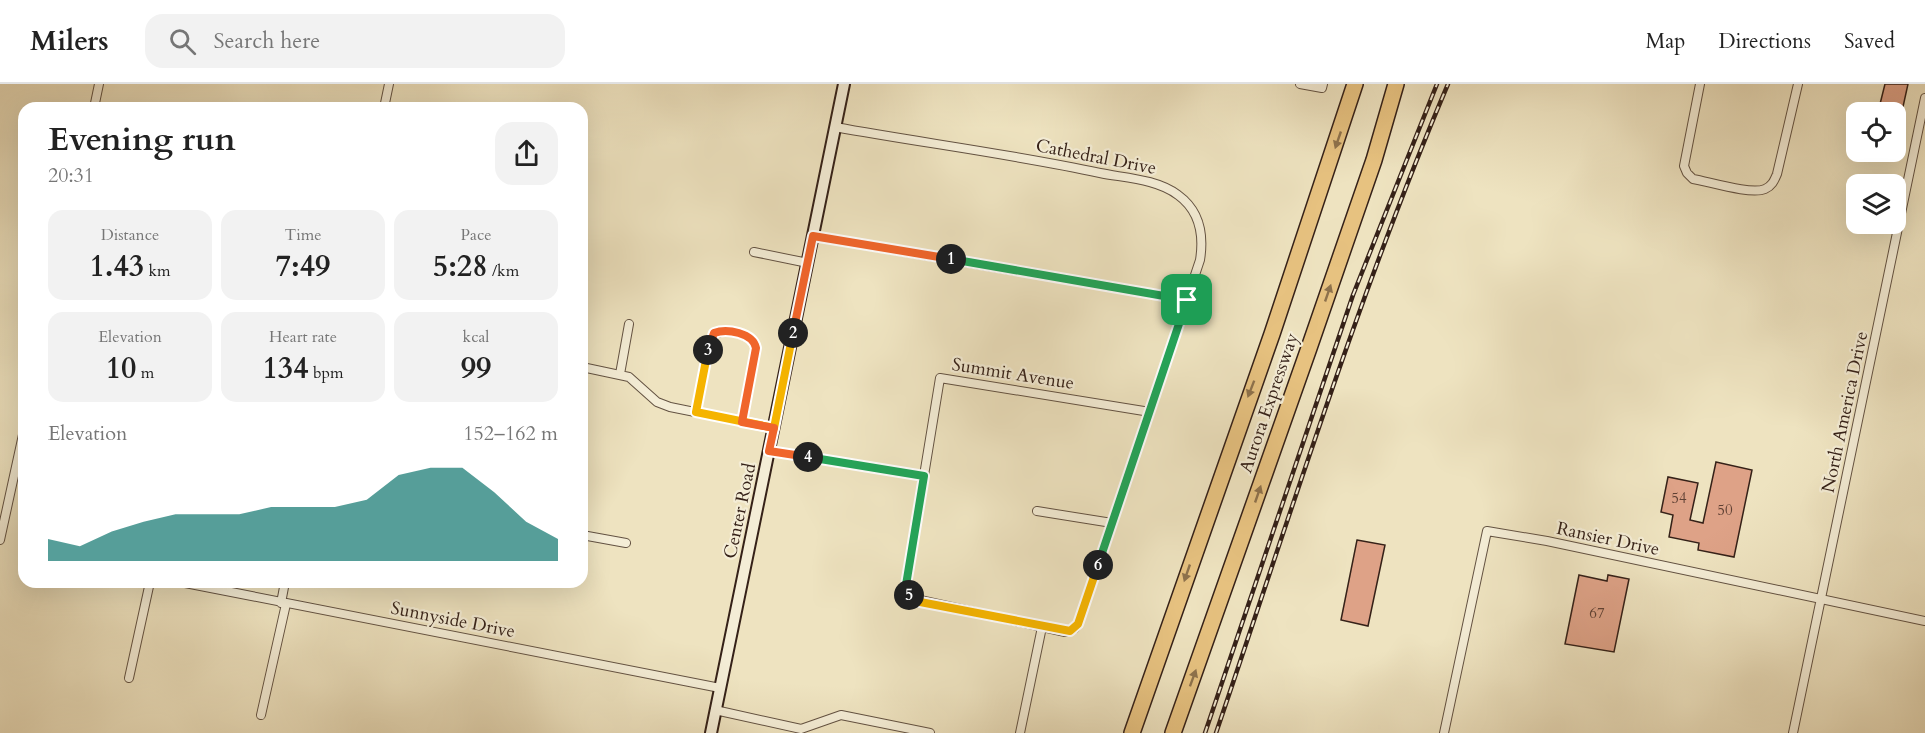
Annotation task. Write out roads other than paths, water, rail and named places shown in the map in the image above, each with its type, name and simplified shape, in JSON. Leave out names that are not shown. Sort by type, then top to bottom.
[{"type":"highway","name":"Aurora Expressway","points":[[1132,733],[1275,324],[1355,84]]},
{"type":"highway","name":"Aurora Expressway","points":[[1173,733],[1321,315],[1374,160],[1396,84]]},
{"type":"main road","name":"Center Road","points":[[711,733],[844,84]]},
{"type":"street","points":[[95,102],[99,84]]},
{"type":"street","points":[[385,102],[389,84]]},
{"type":"street","points":[[1300,84],[1322,86]]},
{"type":"street","points":[[1700,84],[1684,166],[1687,173],[1693,179],[1752,191],[1763,190],[1772,185],[1778,174],[1798,84]]},
{"type":"street","name":"North America Drive","points":[[1793,733],[1925,98]]},
{"type":"street","name":"Cathedral Drive","points":[[835,127],[1069,166],[1159,185],[1180,196],[1195,214],[1202,239],[1200,260],[1078,624],[1075,628],[1065,632],[1042,627]]},
{"type":"street","points":[[813,236],[1187,300]]},
{"type":"street","points":[[754,252],[808,263]]},
{"type":"street","points":[[620,374],[629,324]]},
{"type":"street","points":[[696,412],[710,339],[714,333],[721,331],[740,334],[755,341],[756,348],[742,422]]},
{"type":"street","points":[[588,368],[629,377],[657,402],[774,428]]},
{"type":"street","name":"Summit Avenue","points":[[1042,627],[915,601],[911,598],[906,585],[940,378],[1150,412]]},
{"type":"street","points":[[769,451],[924,476]]},
{"type":"street","points":[[0,540],[18,458]]},
{"type":"street","points":[[1037,511],[1112,523]]},
{"type":"street","name":"Ransier Drive","points":[[1444,733],[1487,531],[1524,536],[1925,621]]},
{"type":"street","points":[[588,536],[626,543]]},
{"type":"street","points":[[129,678],[149,588]]},
{"type":"street","name":"Sunnyside Drive","points":[[209,588],[720,688]]},
{"type":"street","points":[[261,715],[284,588]]},
{"type":"street","points":[[1020,733],[1042,627]]},
{"type":"street","points":[[715,710],[801,729],[841,715],[901,730],[930,733]]},
{"type":"railway","points":[[1205,733],[1353,295],[1437,84]]},
{"type":"railway","points":[[1216,733],[1355,325],[1384,244],[1448,84]]}]
